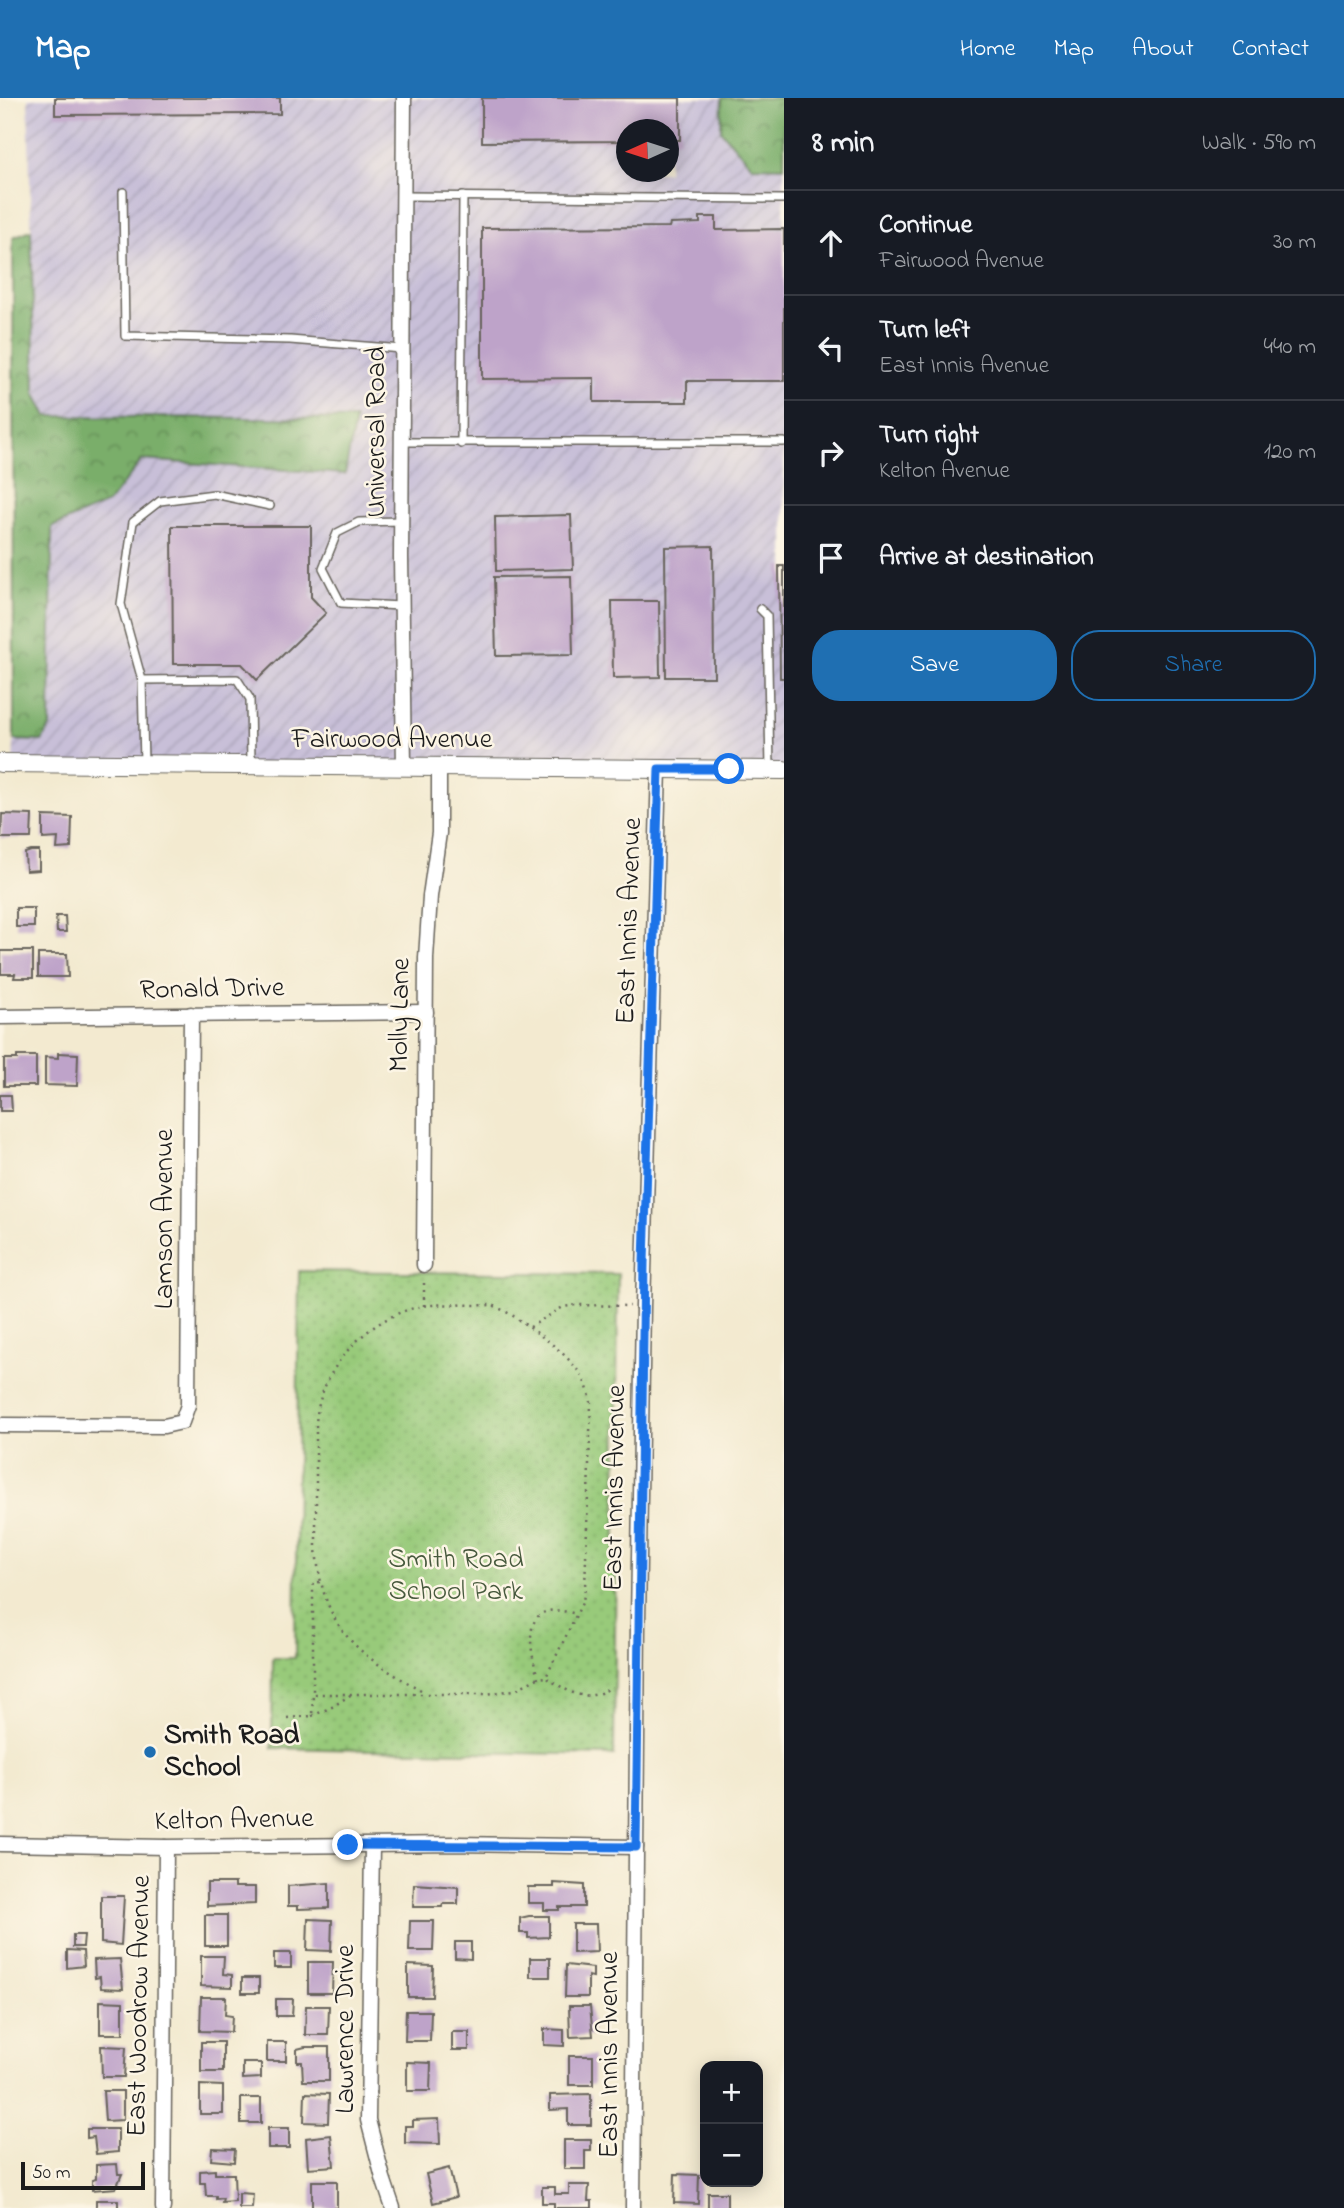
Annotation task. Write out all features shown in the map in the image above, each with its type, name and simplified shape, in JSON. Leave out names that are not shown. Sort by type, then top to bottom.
[{"type":"street","name":"Universal Road","points":[[404,98],[401,442],[404,766]]},
{"type":"street","name":"Fairwood Avenue","points":[[0,762],[777,770]]},
{"type":"street","name":"Molly Lane","points":[[424,1265],[426,1012],[430,896],[439,834],[439,766]]},
{"type":"street","name":"East Innis Avenue","points":[[633,2208],[643,1306],[659,769]]},
{"type":"street","name":"Ronald Drive","points":[[0,1017],[426,1012]]},
{"type":"street","name":"Lamson Avenue","points":[[0,1425],[164,1426],[181,1422],[188,1405],[191,1014]]},
{"type":"street","name":"Kelton Avenue","points":[[0,1844],[166,1847],[471,1844],[636,1847]]},
{"type":"street","name":"Lawrence Drive","points":[[372,1846],[368,2119],[393,2208]]},
{"type":"street","name":"East Woodrow Avenue","points":[[163,2208],[166,1847]]},
{"type":"lane","points":[[123,192],[125,336],[302,341],[402,349]]},
{"type":"lane","points":[[404,195],[784,199]]},
{"type":"lane","points":[[461,444],[463,196]]},
{"type":"lane","points":[[401,442],[784,442]]},
{"type":"lane","points":[[144,764],[142,680],[121,604],[133,522],[160,500],[214,494],[270,506]]},
{"type":"lane","points":[[401,521],[359,522],[337,533],[323,568],[341,603],[402,606]]},
{"type":"lane","points":[[760,609],[767,616],[777,770]]},
{"type":"lane","points":[[142,680],[237,679],[250,699],[251,765]]},
{"type":"path","points":[[424,1265],[424,1306]]},
{"type":"path","points":[[421,1690],[399,1679],[361,1653],[348,1639],[330,1610],[320,1582],[316,1549],[316,1410],[325,1385],[336,1366],[363,1336],[389,1317],[424,1306],[493,1306],[512,1315],[571,1362],[587,1383],[590,1393],[587,1564],[583,1601],[546,1677]]},
{"type":"path","points":[[529,1328],[563,1307],[643,1306]]},
{"type":"path","points":[[312,1716],[313,1589],[314,1584],[320,1582]]},
{"type":"path","points":[[538,1678],[530,1648],[534,1623],[541,1614],[549,1611],[577,1614]]},
{"type":"path","points":[[313,1694],[487,1694],[514,1690],[546,1677],[570,1693],[579,1695],[603,1692],[612,1687]]},
{"type":"path","points":[[287,1718],[312,1716],[352,1694]]},
{"type":"shaded area","points":[[28,98],[722,98],[721,132],[752,166],[784,167],[784,772],[13,765],[14,740],[42,741],[50,727],[52,527],[108,503],[142,460],[344,474],[354,419],[47,416],[35,393]]},
{"type":"green space","points":[[722,98],[784,98],[784,167],[752,166],[721,131]]},
{"type":"green space","points":[[31,230],[35,393],[47,416],[355,419],[345,474],[142,460],[108,503],[52,527],[50,727],[42,741],[14,740],[13,237]]},
{"type":"green space","name":"Smith Road School Park","points":[[299,1271],[618,1274],[614,1755],[272,1748],[273,1658],[295,1658]]},
{"type":"building","points":[[55,98],[280,98],[280,114],[55,115]]},
{"type":"building","points":[[482,98],[680,98],[680,140],[679,119],[616,119],[616,141],[482,142]]},
{"type":"building","points":[[700,217],[716,217],[716,230],[784,229],[784,381],[687,381],[687,402],[594,402],[594,378],[482,379],[482,228],[669,227],[670,224],[700,223]]},
{"type":"building","points":[[571,515],[573,569],[496,571],[495,517]]},
{"type":"building","points":[[172,526],[311,526],[311,597],[326,613],[257,680],[242,664],[173,664]]},
{"type":"building","points":[[713,546],[714,677],[666,677],[665,547]]},
{"type":"building","points":[[779,566],[784,566],[784,678],[780,678]]},
{"type":"building","points":[[571,576],[573,655],[496,656],[494,577]]},
{"type":"building","points":[[612,601],[659,601],[660,677],[613,678]]},
{"type":"building","points":[[2,814],[32,815],[31,838],[1,838]]},
{"type":"building","points":[[43,816],[72,817],[71,848],[57,849],[58,838],[43,839]]},
{"type":"building","points":[[39,851],[39,870],[26,871],[25,853]]},
{"type":"building","points":[[16,908],[34,908],[34,927],[16,927]]},
{"type":"building","points":[[56,916],[65,916],[66,932],[57,932]]},
{"type":"building","points":[[1,951],[33,951],[33,978],[14,978],[15,974],[1,974]]},
{"type":"building","points":[[38,954],[67,954],[68,977],[38,977]]},
{"type":"building","points":[[58,1053],[78,1054],[77,1086],[45,1085],[45,1057],[58,1058]]},
{"type":"building","points":[[17,1056],[36,1056],[36,1086],[4,1086],[4,1059],[17,1059]]},
{"type":"building","points":[[0,1095],[11,1095],[12,1111],[0,1111]]},
{"type":"building","points":[[207,1883],[235,1883],[235,1887],[255,1887],[255,1904],[207,1906]]},
{"type":"building","points":[[329,1883],[329,1908],[298,1909],[298,1906],[288,1906],[288,1886]]},
{"type":"building","points":[[554,1883],[584,1885],[584,1907],[544,1910],[544,1903],[528,1903],[528,1887],[554,1887]]},
{"type":"building","points":[[414,1884],[458,1887],[458,1904],[413,1907]]},
{"type":"building","points":[[101,1896],[124,1896],[121,1945],[101,1943]]},
{"type":"building","points":[[205,1915],[227,1915],[227,1946],[205,1946]]},
{"type":"building","points":[[549,1916],[549,1937],[528,1938],[528,1933],[520,1933],[520,1918]]},
{"type":"building","points":[[308,1919],[332,1920],[331,1951],[307,1950]]},
{"type":"building","points":[[410,1921],[434,1921],[433,1951],[409,1951]]},
{"type":"building","points":[[573,1924],[596,1924],[597,1952],[573,1953]]},
{"type":"building","points":[[73,1935],[84,1935],[83,1947],[73,1947]]},
{"type":"building","points":[[455,1942],[471,1942],[471,1959],[455,1958]]},
{"type":"building","points":[[67,1950],[83,1951],[84,1966],[67,1968]]},
{"type":"building","points":[[274,1953],[291,1953],[291,1968],[274,1968]]},
{"type":"building","points":[[201,1956],[224,1956],[223,1974],[232,1975],[232,1987],[201,1986]]},
{"type":"building","points":[[530,1958],[550,1958],[550,1977],[530,1977]]},
{"type":"building","points":[[120,1959],[123,1989],[101,1988],[100,1977],[95,1978],[94,1960]]},
{"type":"building","points":[[308,1962],[333,1962],[332,1993],[308,1993]]},
{"type":"building","points":[[408,1965],[433,1966],[432,1997],[408,1997]]},
{"type":"building","points":[[566,1965],[593,1968],[593,1977],[588,1976],[588,1997],[565,1997]]},
{"type":"building","points":[[242,1978],[259,1978],[259,1993],[242,1993]]},
{"type":"building","points":[[201,1997],[226,1997],[225,2015],[232,2016],[231,2032],[200,2031]]},
{"type":"building","points":[[276,1999],[293,1999],[292,2016],[276,2016]]},
{"type":"building","points":[[100,2001],[123,2002],[123,2034],[100,2034]]},
{"type":"building","points":[[306,2006],[329,2006],[328,2035],[305,2035]]},
{"type":"building","points":[[569,2006],[590,2006],[593,2036],[570,2037]]},
{"type":"building","points":[[406,2011],[431,2011],[430,2041],[405,2041]]},
{"type":"building","points":[[544,2029],[564,2030],[564,2046],[544,2045]]},
{"type":"building","points":[[452,2032],[469,2032],[469,2050],[452,2050]]},
{"type":"building","points":[[201,2042],[223,2042],[223,2072],[201,2072]]},
{"type":"building","points":[[267,2042],[286,2042],[286,2061],[267,2061]]},
{"type":"building","points":[[101,2046],[126,2047],[124,2077],[102,2077]]},
{"type":"building","points":[[329,2047],[329,2081],[303,2081],[302,2062],[297,2062],[297,2049]]},
{"type":"building","points":[[569,2056],[593,2056],[593,2085],[569,2085]]},
{"type":"building","points":[[407,2062],[431,2063],[430,2091],[407,2091]]},
{"type":"building","points":[[243,2063],[261,2063],[261,2078],[243,2079]]},
{"type":"building","points":[[200,2085],[223,2086],[223,2114],[200,2114]]},
{"type":"building","points":[[103,2091],[123,2091],[123,2120],[105,2121]]},
{"type":"building","points":[[305,2093],[329,2094],[328,2123],[304,2122]]},
{"type":"building","points":[[591,2094],[591,2125],[568,2125],[568,2109],[550,2110],[550,2095]]},
{"type":"building","points":[[241,2098],[261,2098],[261,2123],[241,2123]]},
{"type":"building","points":[[439,2119],[440,2144],[405,2143],[405,2126],[413,2126],[413,2120]]},
{"type":"building","points":[[268,2128],[289,2128],[289,2148],[268,2148]]},
{"type":"building","points":[[87,2129],[118,2129],[118,2152],[96,2154],[94,2137],[87,2138]]},
{"type":"building","points":[[331,2135],[334,2166],[308,2168],[306,2138]]},
{"type":"building","points":[[564,2140],[591,2140],[591,2151],[585,2151],[585,2169],[564,2169]]},
{"type":"building","points":[[212,2148],[235,2149],[234,2162],[211,2160]]},
{"type":"building","points":[[117,2164],[118,2174],[122,2174],[116,2188],[92,2190],[92,2180],[96,2179],[96,2165]]},
{"type":"building","points":[[449,2168],[456,2197],[433,2203],[426,2174]]},
{"type":"building","points":[[215,2170],[215,2174],[234,2174],[235,2201],[222,2202],[223,2198],[206,2196],[205,2183],[200,2183],[200,2171]]},
{"type":"building","points":[[675,2174],[699,2175],[698,2204],[674,2203]]},
{"type":"building","points":[[312,2181],[337,2181],[337,2208],[312,2208]]},
{"type":"building","points":[[569,2185],[589,2185],[588,2201],[592,2201],[592,2208],[554,2208],[554,2203],[542,2203],[542,2187],[555,2187],[555,2194],[569,2194]]},
{"type":"building","points":[[239,2193],[253,2194],[252,2208],[239,2208]]},
{"type":"building","points":[[708,2193],[727,2193],[727,2208],[708,2208]]},
{"type":"building","points":[[96,2200],[118,2200],[118,2208],[96,2208]]},
{"type":"place","name":"Smith Road School","points":[[150,1752]]},
{"type":"route","points":[[348,1845],[636,1847],[644,1263],[659,769],[729,769]]}]
